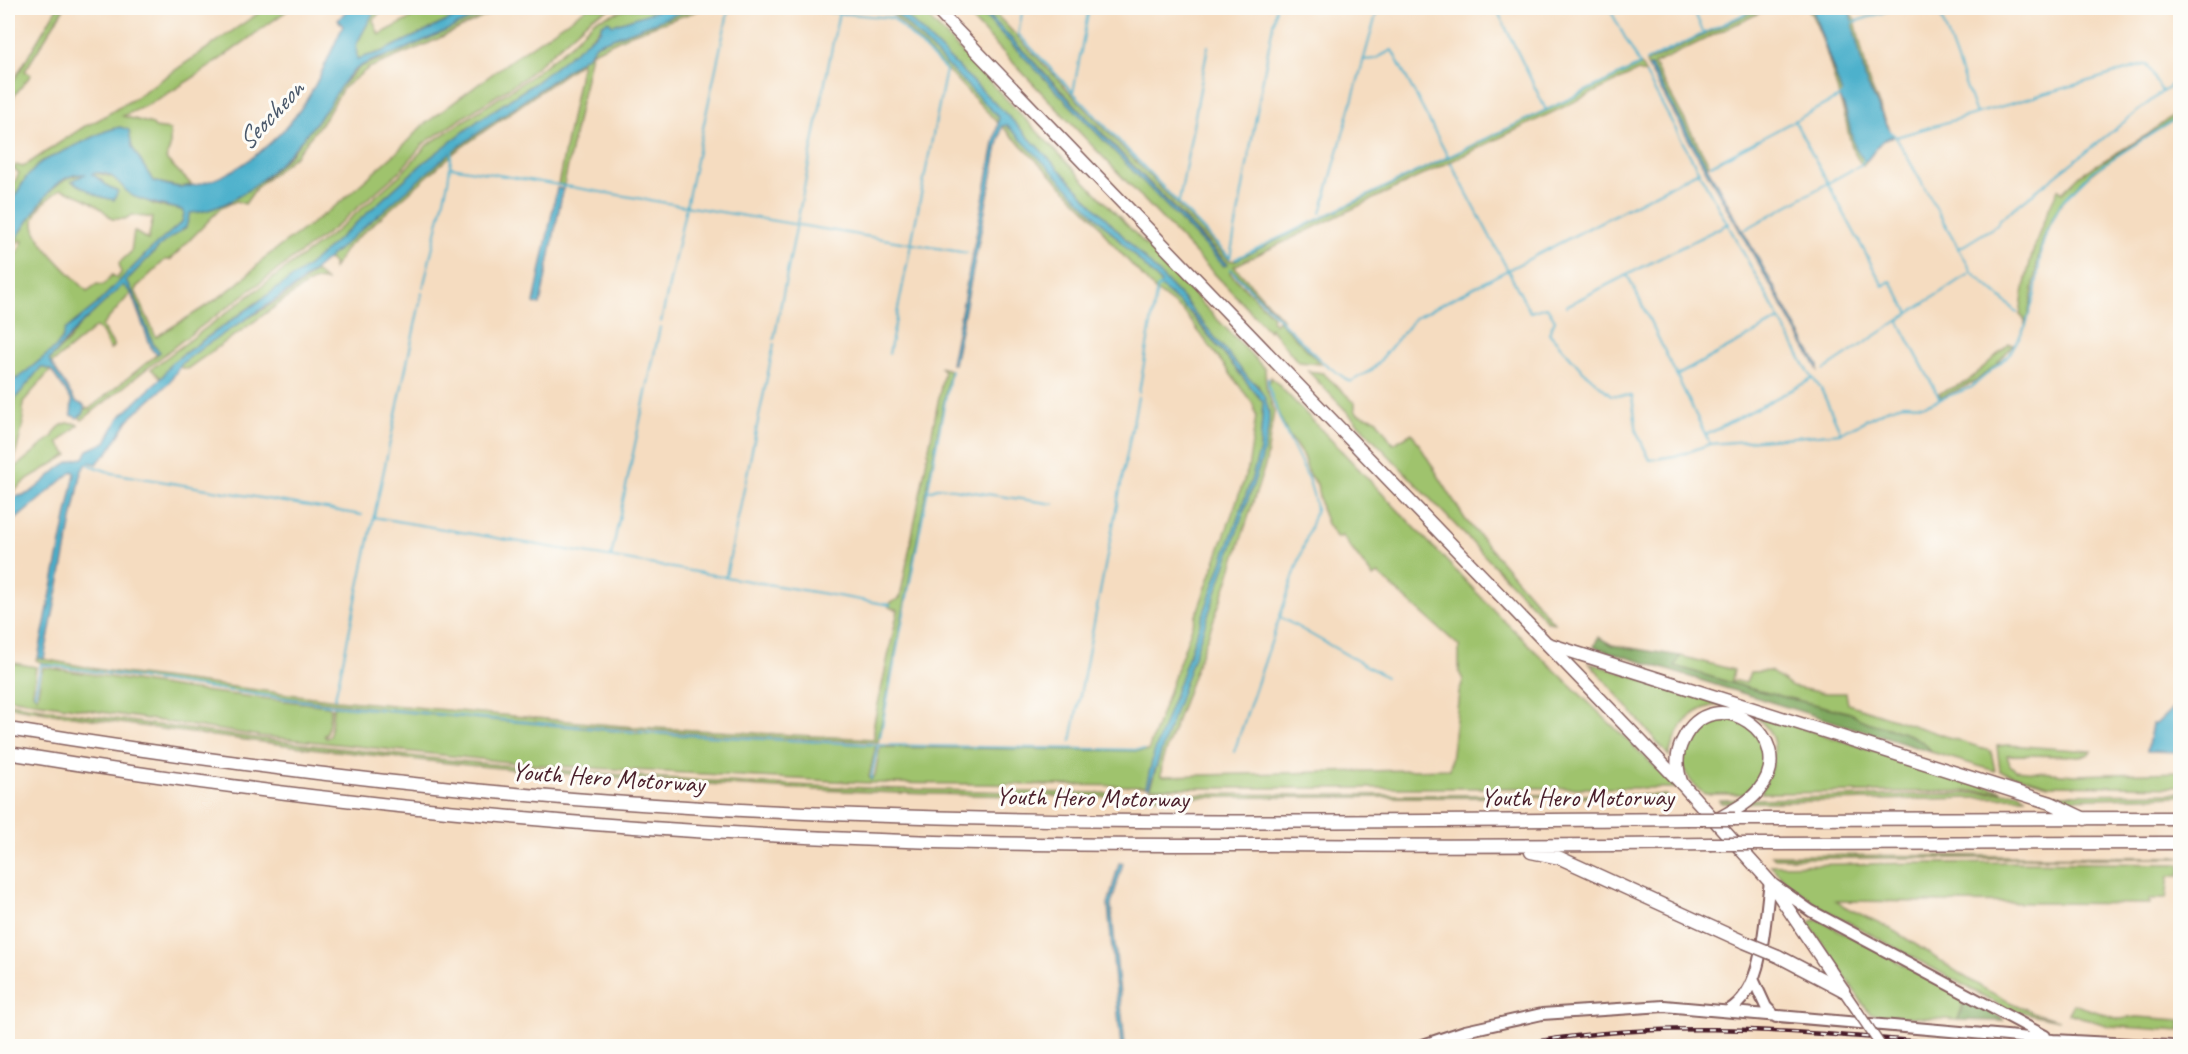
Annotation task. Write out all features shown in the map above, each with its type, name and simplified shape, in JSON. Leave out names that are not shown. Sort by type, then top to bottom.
[{"type":"highway","points":[[935,8],[1682,784],[1770,882],[1843,990]]},
{"type":"highway","points":[[1548,644],[2051,803],[2085,819]]},
{"type":"highway","points":[[1682,784],[1677,772],[1677,759],[1680,746],[1690,729],[1708,717],[1718,714],[1738,715],[1748,720],[1765,740],[1770,764],[1767,777],[1751,798],[1727,817]]},
{"type":"highway","name":"Youth Hero Motorway","points":[[8,729],[192,757],[377,779],[532,795],[748,810],[1061,820],[1687,819],[1727,817],[2181,818]]},
{"type":"highway","name":"Youth Hero Motorway","points":[[8,753],[303,795],[518,817],[657,828],[854,839],[1050,844],[1512,847],[1711,844],[2181,843]]},
{"type":"highway","points":[[1512,847],[1560,858],[1778,956],[1843,990]]},
{"type":"main road","points":[[1729,1010],[1737,1005],[1754,981],[1770,882],[1811,911],[2013,1021],[2053,1040]]},
{"type":"main road","points":[[1754,981],[1766,1007],[1776,1017]]},
{"type":"main road","points":[[1843,990],[1881,1047]]},
{"type":"main road","points":[[1420,1047],[1466,1031],[1542,1014],[1626,1006],[1729,1010],[1776,1017],[2053,1040],[2171,1047]]},
{"type":"green space","points":[[57,8],[64,8],[25,71],[31,75],[8,106],[8,90]]},
{"type":"green space","points":[[266,8],[291,8],[188,81],[123,116],[152,124],[155,128],[170,130],[170,148],[166,159],[192,185],[179,187],[153,181],[132,147],[129,131],[120,127],[106,131],[41,162],[26,178],[8,207],[8,196],[19,173],[13,168],[16,165],[23,167],[85,126],[130,101]]},
{"type":"green space","points":[[376,8],[384,8],[373,20],[379,35],[430,8],[475,8],[381,52],[357,59],[356,45]]},
{"type":"green space","points":[[494,8],[502,8],[427,44],[369,68],[357,77],[343,88],[326,117],[296,155],[256,188],[245,204],[236,201],[221,208],[170,260],[165,260],[137,287],[135,290],[156,337],[240,282],[263,259],[338,204],[396,153],[422,126],[511,60],[587,8],[613,8],[592,17],[524,78],[424,143],[400,171],[333,229],[179,343],[82,420],[79,417],[86,408],[89,409],[160,352],[154,346],[133,292],[126,281],[163,243],[186,227],[190,212],[264,179],[290,155],[326,110],[335,92],[360,67],[406,49]]},
{"type":"green space","points":[[665,8],[613,25],[608,21],[583,45],[535,83],[479,120],[422,164],[306,268],[180,356],[161,378],[151,369],[336,231],[402,173],[427,145],[526,80],[570,45],[595,20],[627,9]]},
{"type":"green space","points":[[693,8],[705,8],[631,34],[591,53],[564,185],[558,185],[582,62],[455,152],[347,247],[333,269],[333,263],[327,258],[451,152],[588,55],[597,44]]},
{"type":"green space","points":[[887,8],[891,8],[901,17],[996,112],[999,124]]},
{"type":"green space","points":[[898,8],[919,8],[1265,369],[1266,387],[1274,411],[1266,462],[1226,586],[1162,761],[1161,776],[1450,769],[1459,693],[1463,680],[1459,672],[1459,646],[1378,574],[1373,577],[1342,536],[1337,538],[1327,524],[1321,508],[1317,484],[1309,475],[1303,456],[1288,434],[1277,411],[1268,386],[1271,377],[1501,618],[1677,788],[1150,788],[1169,725],[1261,462],[1269,411],[1258,385],[1248,378],[1185,301],[1012,120]]},
{"type":"green space","points":[[961,8],[977,8],[1224,266],[1227,263],[982,8],[990,8],[1229,260],[1234,261],[1641,65],[1646,74],[1638,71],[1234,266],[1283,320],[1231,269],[1230,273],[1273,316],[1271,320],[1275,324],[1278,320],[1321,364],[1298,362],[1270,328],[1269,331]]},
{"type":"green space","points":[[1760,8],[1769,8],[1654,64],[1709,164],[1706,167],[1651,66],[1648,67],[1646,63]]},
{"type":"green space","points":[[1808,8],[1812,8],[1842,94],[1840,98],[1853,132],[1856,148],[1866,161],[1863,165],[1852,147],[1829,59]]},
{"type":"green space","points":[[1849,8],[1855,20],[1869,82],[1893,137],[1866,82]]},
{"type":"green space","points":[[2180,110],[2180,115],[2099,168],[2065,200],[2052,220],[2042,243],[2031,305],[2025,325],[2020,315],[2029,266],[2044,219],[2058,189],[2062,193],[2081,174],[2147,135]]},
{"type":"green space","points":[[1004,124],[1019,136],[1190,313],[1263,402],[1260,450],[1251,481],[1146,786],[868,783],[536,765],[260,736],[8,698],[8,662],[36,667],[33,693],[37,697],[43,667],[186,689],[328,706],[331,708],[327,734],[324,735],[326,738],[330,736],[335,706],[636,733],[876,745],[869,777],[871,780],[875,775],[880,747],[1148,751],[1248,469],[1256,416],[1253,404],[1184,312],[1155,290],[1109,240],[1095,219],[1002,126]]},
{"type":"green space","points":[[86,174],[72,181],[94,191],[109,189],[101,179],[91,174],[112,177],[122,183],[128,192],[155,205],[182,210],[184,214],[182,222],[149,251],[96,305],[65,330],[55,348],[17,379],[11,378],[8,370],[8,273],[23,241],[20,240],[8,251],[8,248],[41,202],[60,182],[72,176]],"holes":[[[61,189],[95,204],[112,219],[125,219],[132,215],[153,218],[148,240],[134,231],[131,252],[119,263],[121,273],[117,278],[112,275],[103,285],[97,284],[87,291],[46,248],[35,229],[35,216],[41,207]]]},
{"type":"green space","points":[[315,271],[326,281],[315,280],[307,284],[187,369],[179,367],[211,340],[283,297]]},
{"type":"green space","points":[[123,284],[131,293],[102,326],[114,346],[110,350],[102,332],[96,327],[51,364],[49,360],[69,340],[78,327]]},
{"type":"green space","points":[[2009,344],[2013,345],[1995,366],[1973,383],[1941,397],[1939,393],[1967,382]]},
{"type":"green space","points":[[41,367],[51,370],[23,402],[23,424],[12,470],[53,436],[60,427],[67,423],[78,425],[58,443],[68,455],[29,478],[8,496],[8,430],[15,399]]},
{"type":"green space","points":[[940,367],[950,370],[878,742],[608,728],[428,713],[115,675],[57,666],[36,660],[38,658],[107,671],[337,700],[634,727],[874,739],[874,723],[898,610],[889,607],[890,603],[900,598],[944,371]]},
{"type":"green space","points":[[1308,371],[1323,373],[1355,403],[1355,410],[1358,414],[1376,419],[1393,444],[1412,433],[1465,519],[1554,623],[1548,622]]},
{"type":"green space","points":[[1598,637],[1612,645],[1680,656],[1675,666],[1747,688],[1850,713],[1859,719],[1915,737],[1931,752],[1594,647]]},
{"type":"green space","points":[[1680,656],[1734,670],[1732,680],[1746,683],[1750,672],[1770,671],[1792,687],[1825,693],[1846,693],[1848,704],[1991,751],[1995,771],[1931,752],[1915,737],[1859,719],[1850,713],[1747,688],[1675,666]]},
{"type":"green space","points":[[1590,663],[1725,704],[1704,709],[1688,719],[1676,735],[1669,756]]},
{"type":"green space","points":[[8,703],[192,730],[376,752],[561,770],[747,783],[1091,793],[1666,795],[1667,798],[1090,797],[898,793],[674,782],[340,752],[118,723],[8,706]]},
{"type":"green space","points":[[1747,711],[2003,791],[1761,793],[1771,769],[1774,748],[1767,729]]},
{"type":"green space","points":[[1732,716],[1754,727],[1763,755],[1762,770],[1744,794],[1705,794],[1694,785],[1683,766],[1681,752],[1683,745],[1701,722]]},
{"type":"green space","points":[[1997,746],[2092,751],[2087,755],[2078,756],[2007,755],[2010,765],[2016,770],[2075,775],[2180,772],[2180,787],[2048,785],[2000,771]]},
{"type":"green space","points":[[2020,792],[2025,797],[1721,803],[1719,800]]},
{"type":"green space","points":[[2180,793],[2180,796],[2061,799],[2054,794]]},
{"type":"green space","points":[[1772,855],[2180,857],[2180,858],[1775,858]]},
{"type":"green space","points":[[2016,862],[2180,864],[2180,876],[2169,876],[2166,899],[2149,899],[2150,904],[1835,901],[1889,928],[1991,993],[2035,1013],[2059,1020],[2007,1009],[1819,906],[1787,883],[1770,865]]},
{"type":"green space","points":[[1814,920],[1822,921],[1965,998],[1958,1020],[1870,1014],[1809,923]]},
{"type":"green space","points":[[1965,998],[2003,1019],[2003,1021],[1958,1020]]},
{"type":"green space","points":[[2073,1004],[2119,1019],[2137,1017],[2180,1020],[2180,1031],[2109,1026],[2068,1013]]},
{"type":"water","points":[[353,8],[376,8],[356,45],[357,59],[381,52],[475,8],[494,8],[407,48],[361,66],[344,81],[324,112],[298,144],[266,176],[229,202],[209,210],[190,213],[186,227],[163,243],[126,281],[133,292],[154,346],[160,352],[157,354],[152,350],[131,293],[123,285],[78,327],[49,360],[76,402],[84,405],[84,413],[77,418],[71,415],[72,401],[51,370],[41,367],[15,399],[8,430],[8,370],[11,378],[17,379],[55,348],[65,330],[96,305],[149,251],[182,222],[184,214],[182,210],[130,195],[113,177],[107,174],[92,174],[118,191],[114,200],[98,196],[72,181],[85,174],[72,175],[51,190],[8,248],[8,207],[26,178],[41,162],[106,131],[120,127],[129,130],[132,147],[153,181],[180,187],[218,178],[254,156],[270,143],[298,112],[318,79],[343,26],[338,20],[345,12]]},
{"type":"water","points":[[665,8],[693,8],[597,44],[588,55],[451,152],[295,287],[182,363],[169,383],[128,420],[109,451],[96,464],[89,462],[82,470],[44,659],[38,658],[75,473],[73,471],[8,526],[8,500],[29,493],[61,467],[84,458],[88,450],[106,442],[119,418],[163,376],[171,363],[306,268],[422,164],[479,120],[535,83],[601,30],[601,25],[608,21],[613,25]]},
{"type":"water","points":[[891,8],[898,8],[1012,120],[1185,301],[1264,396],[1269,416],[1261,462],[1149,787],[1146,786],[1154,753],[1251,481],[1260,449],[1263,402],[1191,313],[1161,287],[1161,283],[1007,125],[1002,126],[954,364],[951,364],[999,118]]},
{"type":"water","points":[[977,8],[982,8],[1227,265],[1224,266]]},
{"type":"water","points":[[1812,8],[1849,8],[1866,82],[1893,137],[1881,142],[1866,161],[1860,155],[1853,140],[1847,114],[1840,98],[1842,94]]},
{"type":"water","points":[[1651,66],[1818,366],[1818,370],[1648,67]]},
{"type":"water","points":[[557,188],[563,189],[540,305],[534,303]]},
{"type":"water","points":[[2180,701],[2180,752],[2147,751],[2152,724],[2156,724]]},
{"type":"water","points":[[1119,863],[1123,863],[1111,905],[1125,1046],[1121,1046],[1108,905]]},
{"type":"waterway","points":[[661,322],[729,8]]},
{"type":"waterway","points":[[785,8],[893,18],[946,70],[889,354]]},
{"type":"waterway","points":[[1023,8],[1018,34],[1230,258]]},
{"type":"waterway","points":[[1073,93],[1089,8]]},
{"type":"waterway","points":[[1230,258],[1276,8]]},
{"type":"waterway","points":[[1321,213],[1378,8]]},
{"type":"waterway","points":[[1496,8],[1546,110]]},
{"type":"waterway","points":[[1235,259],[1640,65],[1609,8]]},
{"type":"waterway","points":[[1693,8],[1704,34]]},
{"type":"waterway","points":[[1646,61],[1757,8]]},
{"type":"waterway","points":[[1851,23],[1896,8]]},
{"type":"waterway","points":[[1938,8],[1976,114]]},
{"type":"waterway","points":[[774,339],[839,12]]},
{"type":"waterway","points":[[1179,202],[1208,46]]},
{"type":"waterway","points":[[1363,60],[1375,59],[1392,50],[1448,157]]},
{"type":"waterway","points":[[1896,137],[2147,64],[2162,92]]},
{"type":"waterway","points":[[1646,75],[1809,373],[1821,389],[1841,433]]},
{"type":"waterway","points":[[1958,249],[1997,225],[1999,220],[2180,78]]},
{"type":"waterway","points":[[1711,165],[1843,95]]},
{"type":"waterway","points":[[1451,163],[1530,312],[1547,307],[1555,320],[1549,333],[1581,369],[1611,395],[1632,396],[1637,433],[1650,460],[1680,455],[1710,444],[1841,433],[1889,408],[1903,404],[1925,405],[1972,387],[2009,355],[2026,325],[2035,294],[2041,250],[2047,231],[2061,203],[2093,171],[2180,116]]},
{"type":"waterway","points":[[1794,120],[1883,286],[1891,281],[1909,313]]},
{"type":"waterway","points":[[1887,129],[1896,137],[1972,272],[2017,312]]},
{"type":"waterway","points":[[423,288],[448,182],[452,151]]},
{"type":"waterway","points":[[1746,229],[1862,164],[1864,159]]},
{"type":"waterway","points":[[451,167],[967,253]]},
{"type":"waterway","points":[[1230,269],[1320,360],[1350,382],[1373,369],[1415,318],[1699,171]]},
{"type":"waterway","points":[[1566,306],[1729,223]]},
{"type":"waterway","points":[[1824,370],[1971,272]]},
{"type":"waterway","points":[[1627,274],[1710,444]]},
{"type":"waterway","points":[[1139,392],[1157,289],[1162,285]]},
{"type":"waterway","points":[[335,698],[422,293]]},
{"type":"waterway","points":[[1676,376],[1779,320]]},
{"type":"waterway","points":[[1899,322],[1940,399]]},
{"type":"waterway","points":[[611,557],[660,327]]},
{"type":"waterway","points":[[726,576],[774,344]]},
{"type":"waterway","points":[[880,737],[951,370]]},
{"type":"waterway","points":[[1234,752],[1316,510],[1314,496],[1304,469],[1279,418],[1269,389],[1268,378]]},
{"type":"waterway","points":[[1706,435],[1812,379]]},
{"type":"waterway","points":[[1071,741],[1138,397]]},
{"type":"waterway","points":[[87,461],[90,465],[112,473],[362,515]]},
{"type":"waterway","points":[[929,491],[940,487],[1054,504]]},
{"type":"waterway","points":[[373,517],[890,605]]},
{"type":"waterway","points":[[1280,617],[1386,677]]},
{"type":"waterway","points":[[35,694],[41,664],[332,705],[636,732],[883,745],[1144,750]]},
{"type":"waterway","points":[[871,779],[878,744]]},
{"type":"railway","points":[[1512,1046],[1627,1031],[1685,1029],[1800,1033],[1974,1046]]},
{"type":"water label","name":"Seocheon","points":[[270,115]]}]
